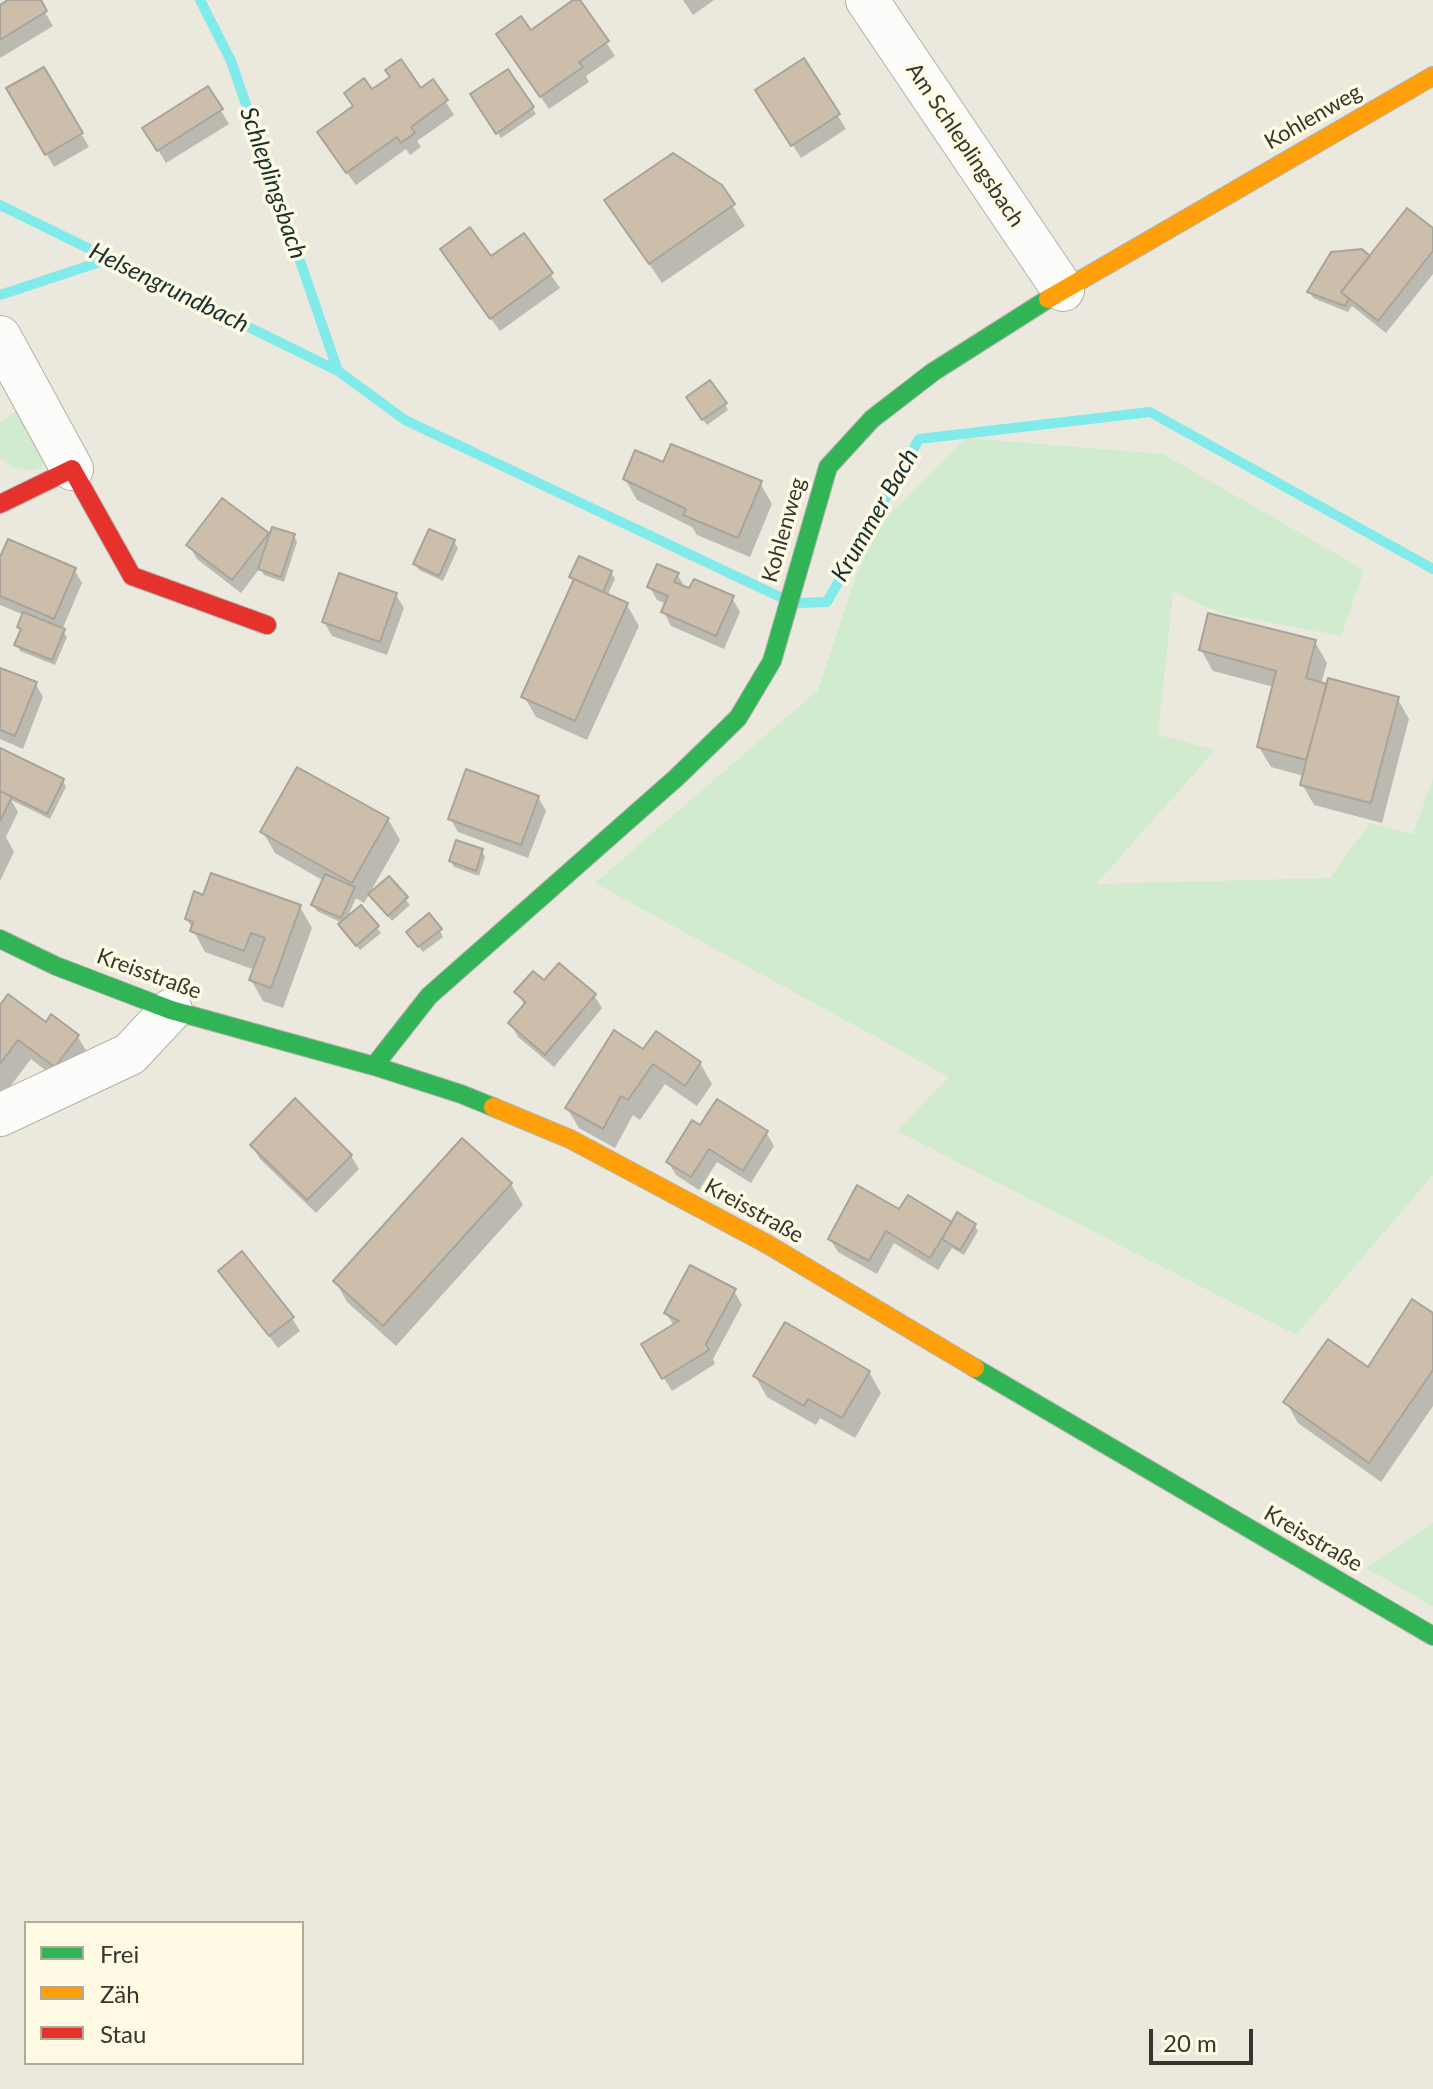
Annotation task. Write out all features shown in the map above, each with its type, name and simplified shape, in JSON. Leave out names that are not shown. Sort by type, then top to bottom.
[{"type":"street","name":"Am Schleplingsbach","points":[[867,0],[1063,290]]},
{"type":"street","name":"Kohlenweg","points":[[374,1066],[429,996],[676,778],[738,718],[772,661],[828,467],[872,419],[933,372],[1063,290],[1433,76]]},
{"type":"street","points":[[0,337],[132,576],[267,625]]},
{"type":"street","points":[[0,504],[72,469]]},
{"type":"street","name":"Kreisstraße","points":[[0,939],[56,966],[171,1010],[374,1066],[461,1094],[570,1139],[767,1244],[1433,1636]]},
{"type":"street","points":[[0,1115],[130,1054],[171,1010]]},
{"type":"green space","points":[[25,405],[54,459],[35,470],[13,468],[0,458],[0,422]]},
{"type":"green space","points":[[966,438],[1163,454],[1364,570],[1341,636],[1221,613],[1173,592],[1158,735],[1215,750],[1096,884],[1330,878],[1370,823],[1413,834],[1433,778],[1433,1175],[1296,1335],[897,1131],[949,1077],[595,883],[818,690],[870,535]]},
{"type":"green space","points":[[1433,1523],[1433,1606],[1366,1568]]},
{"type":"building","points":[[8,0],[41,0],[47,11],[0,40],[0,5]]},
{"type":"building","points":[[573,0],[580,0],[609,41],[579,62],[583,67],[540,97],[496,34],[521,16],[531,30]]},
{"type":"building","points":[[804,58],[840,114],[791,146],[755,90]]},
{"type":"building","points":[[401,59],[421,88],[433,79],[448,100],[411,127],[415,133],[401,143],[397,137],[346,173],[317,132],[353,106],[344,93],[364,78],[372,89],[390,77],[385,70]]},
{"type":"building","points":[[44,67],[83,133],[45,155],[6,88]]},
{"type":"building","points":[[508,69],[534,107],[496,134],[470,94]]},
{"type":"building","points":[[208,86],[223,109],[157,151],[142,128]]},
{"type":"building","points":[[673,153],[722,185],[735,204],[649,264],[604,200]]},
{"type":"building","points":[[1407,208],[1433,228],[1433,251],[1378,321],[1341,292]]},
{"type":"building","points":[[470,227],[491,256],[524,233],[553,273],[490,319],[440,249]]},
{"type":"building","points":[[1362,249],[1370,256],[1341,292],[1349,299],[1345,306],[1307,292],[1331,252]]},
{"type":"building","points":[[710,380],[727,403],[702,420],[686,397]]},
{"type":"building","points":[[671,444],[762,481],[738,538],[683,515],[686,509],[623,479],[635,450],[663,462]]},
{"type":"building","points":[[222,498],[269,533],[232,580],[186,545]]},
{"type":"building","points":[[272,527],[295,534],[281,577],[258,569]]},
{"type":"building","points":[[429,529],[455,540],[439,576],[413,564]]},
{"type":"building","points":[[8,539],[76,568],[54,619],[0,596],[0,557]]},
{"type":"building","points":[[579,556],[612,571],[603,592],[569,577]]},
{"type":"building","points":[[657,564],[679,573],[674,582],[689,588],[694,579],[734,596],[716,636],[661,612],[668,596],[647,587]]},
{"type":"building","points":[[339,573],[397,593],[380,642],[322,622]]},
{"type":"building","points":[[574,579],[628,603],[575,721],[521,697]]},
{"type":"building","points":[[23,612],[65,629],[52,660],[14,645],[21,629],[17,627]]},
{"type":"building","points":[[1208,613],[1316,640],[1306,678],[1327,684],[1306,760],[1257,747],[1276,671],[1199,650]]},
{"type":"building","points":[[0,668],[37,682],[15,736],[0,730]]},
{"type":"building","points":[[1328,678],[1399,697],[1371,803],[1300,785]]},
{"type":"building","points":[[0,748],[64,779],[47,814],[0,791]]},
{"type":"building","points":[[297,767],[389,818],[352,883],[260,832]]},
{"type":"building","points":[[466,769],[539,796],[521,845],[448,819]]},
{"type":"building","points":[[0,791],[12,797],[0,821]]},
{"type":"building","points":[[456,840],[483,849],[476,871],[449,861]]},
{"type":"building","points":[[211,873],[301,905],[271,988],[249,980],[265,938],[251,933],[244,951],[190,931],[193,922],[185,919],[194,891],[203,895]]},
{"type":"building","points":[[325,874],[355,887],[341,918],[311,905]]},
{"type":"building","points":[[389,876],[408,897],[388,916],[368,894]]},
{"type":"building","points":[[361,905],[379,926],[356,946],[338,924]]},
{"type":"building","points":[[429,913],[442,929],[418,947],[406,932]]},
{"type":"building","points":[[559,963],[596,994],[545,1055],[508,1023],[526,1002],[514,992],[533,971],[544,980]]},
{"type":"building","points":[[8,994],[46,1022],[51,1014],[79,1035],[55,1067],[18,1040],[0,1064],[0,1005]]},
{"type":"building","points":[[614,1030],[643,1049],[656,1031],[701,1062],[685,1086],[653,1064],[628,1100],[621,1096],[603,1129],[565,1108]]},
{"type":"building","points":[[295,1098],[352,1155],[307,1200],[250,1145]]},
{"type":"building","points":[[717,1099],[768,1131],[743,1171],[709,1149],[691,1177],[666,1162],[692,1120],[700,1125]]},
{"type":"building","points":[[462,1138],[512,1183],[383,1326],[333,1281]]},
{"type":"building","points":[[857,1185],[899,1209],[908,1195],[952,1222],[930,1258],[886,1231],[869,1261],[828,1239]]},
{"type":"building","points":[[957,1212],[976,1224],[960,1250],[942,1239]]},
{"type":"building","points":[[242,1251],[294,1317],[269,1336],[218,1271]]},
{"type":"building","points":[[690,1265],[736,1289],[706,1344],[709,1350],[662,1379],[641,1344],[679,1321],[664,1313]]},
{"type":"building","points":[[1412,1299],[1433,1313],[1433,1370],[1369,1463],[1283,1402],[1328,1339],[1368,1367]]},
{"type":"building","points":[[785,1322],[870,1371],[842,1418],[808,1399],[804,1406],[753,1376]]},
{"type":"waterway","name":"Schleplingsbach","points":[[200,0],[231,61],[338,371]]},
{"type":"waterway","name":"Krummer Bach","points":[[0,205],[338,371],[405,420],[780,597]]},
{"type":"waterway","name":"Helsengrundbach","points":[[0,295],[109,259]]},
{"type":"waterway","name":"Krummer Bach","points":[[799,603],[827,602],[919,439],[1150,412],[1433,569]]},
{"type":"traffic: fast","points":[[374,1066],[429,996],[676,778],[738,718],[772,661],[828,467],[872,419],[933,372],[1048,299]]},
{"type":"traffic: fast","points":[[0,939],[56,966],[171,1010],[374,1066],[493,1107]]},
{"type":"traffic: fast","points":[[975,1368],[1433,1636]]},
{"type":"traffic: slow","points":[[1048,299],[1433,76]]},
{"type":"traffic: slow","points":[[493,1107],[570,1139],[767,1244],[975,1368]]},
{"type":"traffic: jam","points":[[0,504],[72,469],[132,576],[267,625]]}]
